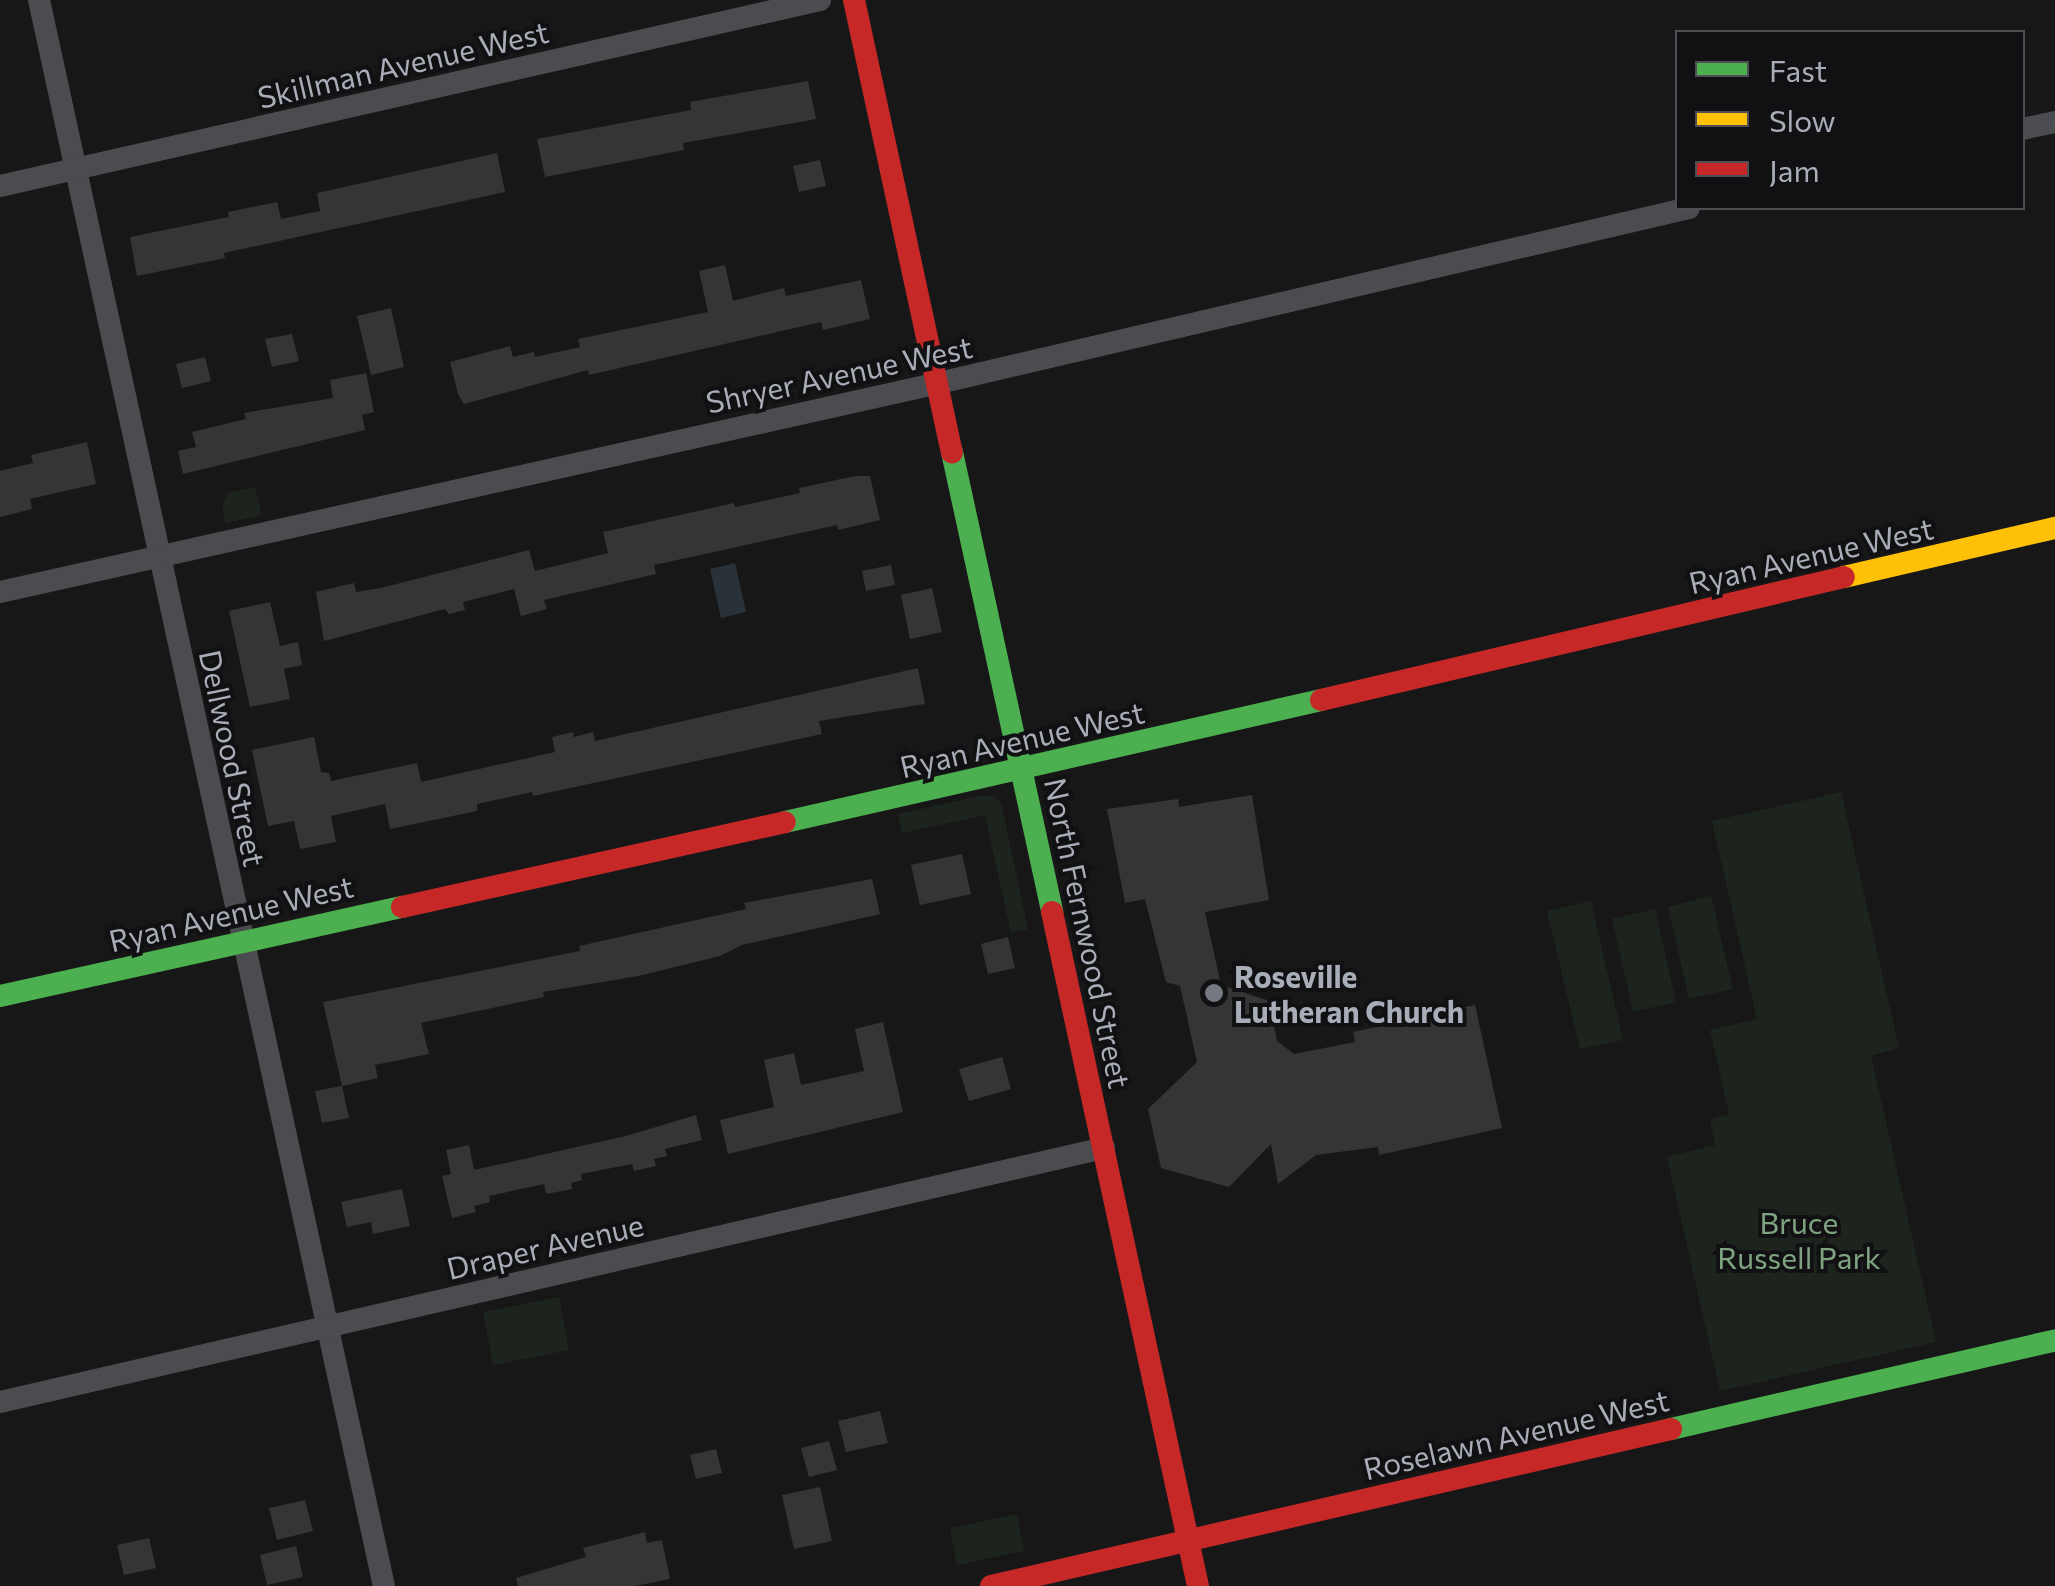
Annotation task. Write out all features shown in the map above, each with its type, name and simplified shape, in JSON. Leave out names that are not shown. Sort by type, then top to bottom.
[{"type":"street","name":"Dellwood Street","points":[[39,0],[384,1586]]},
{"type":"street","name":"Skillman Avenue West","points":[[0,186],[820,0]]},
{"type":"street","name":"North Fernwood Street","points":[[854,0],[1198,1586]]},
{"type":"street","points":[[2025,129],[2055,122]]},
{"type":"street","name":"Shryer Avenue West","points":[[0,592],[939,383],[1681,210]]},
{"type":"street","name":"Ryan Avenue West","points":[[0,996],[1022,770],[2055,528]]},
{"type":"street","name":"Draper Avenue","points":[[0,1402],[1104,1148]]},
{"type":"street","name":"Roselawn Avenue West","points":[[991,1586],[2055,1340]]},
{"type":"green space","points":[[255,487],[262,515],[226,523],[222,508],[227,493]]},
{"type":"green space","name":"Bruce Russell Park","points":[[1841,792],[1899,1048],[1871,1056],[1936,1342],[1720,1391],[1667,1157],[1715,1145],[1710,1119],[1729,1114],[1710,1030],[1757,1019],[1712,821]]},
{"type":"green space","points":[[993,796],[1001,803],[1028,929],[1011,933],[985,815],[902,833],[898,814]]},
{"type":"green space","points":[[1711,896],[1733,989],[1689,999],[1668,907]]},
{"type":"green space","points":[[1591,901],[1623,1040],[1580,1049],[1547,911]]},
{"type":"green space","points":[[1655,909],[1676,1002],[1633,1012],[1612,919]]},
{"type":"green space","points":[[559,1297],[569,1350],[493,1365],[483,1312]]},
{"type":"green space","points":[[1017,1514],[1024,1551],[957,1565],[950,1528]]},
{"type":"shaded area","points":[[735,563],[746,612],[721,618],[710,569]]},
{"type":"building","points":[[808,81],[816,119],[683,143],[684,150],[545,177],[537,139],[691,110],[690,102]]},
{"type":"building","points":[[497,153],[505,192],[224,253],[225,258],[137,276],[130,237],[229,217],[228,212],[277,202],[281,219],[320,211],[317,193]]},
{"type":"building","points":[[820,160],[826,186],[799,192],[793,166]]},
{"type":"building","points":[[725,265],[733,301],[784,288],[786,296],[861,280],[870,319],[823,330],[821,322],[589,375],[588,370],[464,404],[458,394],[450,362],[510,346],[513,357],[534,352],[535,357],[580,347],[578,339],[708,312],[699,271]]},
{"type":"building","points":[[391,308],[404,367],[371,375],[357,316]]},
{"type":"building","points":[[292,334],[299,361],[272,367],[265,339]]},
{"type":"building","points":[[205,357],[211,381],[182,388],[176,364]]},
{"type":"building","points":[[366,373],[374,412],[362,415],[365,430],[183,474],[178,451],[196,447],[192,432],[246,419],[244,413],[333,398],[330,380]]},
{"type":"building","points":[[87,442],[96,484],[30,499],[32,509],[0,517],[0,471],[33,463],[31,455]]},
{"type":"building","points":[[870,476],[880,520],[838,530],[837,525],[654,565],[656,574],[544,600],[547,609],[521,616],[514,589],[463,602],[465,610],[449,614],[445,609],[324,641],[316,592],[354,583],[356,592],[381,588],[529,550],[535,571],[608,553],[603,532],[734,503],[735,507],[800,493],[799,488]]},
{"type":"building","points":[[891,565],[895,585],[866,591],[862,571]]},
{"type":"building","points":[[932,588],[942,632],[910,639],[901,595]]},
{"type":"building","points":[[270,602],[280,646],[298,642],[302,665],[284,669],[290,699],[250,707],[229,611]]},
{"type":"building","points":[[918,668],[925,704],[819,721],[822,734],[533,796],[532,792],[477,804],[477,811],[390,829],[385,804],[331,816],[336,842],[300,849],[294,821],[268,826],[252,750],[314,737],[321,772],[329,773],[331,781],[417,763],[421,782],[555,752],[552,737],[573,732],[574,737],[593,732],[595,741]]},
{"type":"building","name":"Roseville Lutheran Church","points":[[1252,795],[1269,900],[1205,912],[1221,985],[1269,1001],[1277,1041],[1294,1054],[1355,1042],[1353,1032],[1475,1005],[1502,1128],[1379,1155],[1378,1147],[1316,1155],[1278,1184],[1271,1144],[1229,1187],[1161,1168],[1148,1109],[1197,1062],[1180,986],[1166,982],[1145,899],[1125,903],[1107,809],[1178,799],[1179,807]]},
{"type":"building","points":[[962,854],[971,894],[920,905],[911,865]]},
{"type":"building","points":[[872,879],[880,914],[742,945],[720,956],[638,976],[543,992],[544,997],[421,1023],[429,1054],[375,1065],[378,1078],[342,1086],[323,1002],[580,951],[579,946],[746,909],[744,903]]},
{"type":"building","points":[[1008,937],[1015,968],[988,974],[981,944]]},
{"type":"building","points":[[883,1022],[903,1112],[728,1154],[720,1120],[774,1107],[764,1060],[794,1053],[801,1085],[864,1071],[855,1029]]},
{"type":"building","points":[[1002,1057],[1011,1089],[969,1101],[959,1069]]},
{"type":"building","points":[[342,1086],[349,1118],[322,1123],[315,1091]]},
{"type":"building","points":[[696,1115],[702,1140],[665,1149],[667,1156],[654,1159],[656,1166],[634,1171],[632,1164],[581,1174],[582,1180],[571,1183],[572,1189],[546,1194],[544,1184],[489,1196],[490,1202],[474,1206],[476,1212],[452,1218],[442,1176],[451,1174],[446,1150],[469,1145],[474,1170],[626,1136]]},
{"type":"building","points":[[402,1189],[410,1226],[373,1234],[371,1222],[347,1227],[341,1202]]},
{"type":"building","points":[[880,1411],[888,1443],[846,1452],[838,1421]]},
{"type":"building","points":[[829,1441],[837,1470],[809,1477],[801,1448]]},
{"type":"building","points":[[716,1449],[722,1473],[696,1479],[690,1455]]},
{"type":"building","points":[[820,1487],[832,1541],[794,1549],[782,1495]]},
{"type":"building","points":[[305,1500],[313,1531],[277,1540],[269,1508]]},
{"type":"building","points":[[645,1532],[647,1543],[662,1540],[670,1579],[635,1586],[518,1586],[516,1578],[586,1557],[583,1548]]},
{"type":"building","points":[[149,1538],[156,1568],[124,1575],[117,1545]]},
{"type":"building","points":[[296,1546],[303,1577],[267,1585],[260,1555]]},
{"type":"traffic: fast","points":[[952,452],[1052,912]]},
{"type":"traffic: fast","points":[[785,822],[1321,700]]},
{"type":"traffic: fast","points":[[0,996],[402,907]]},
{"type":"traffic: fast","points":[[1671,1429],[2055,1340]]},
{"type":"traffic: slow","points":[[1844,577],[2055,528]]},
{"type":"traffic: jam","points":[[854,0],[952,452]]},
{"type":"traffic: jam","points":[[1321,700],[1844,577]]},
{"type":"traffic: jam","points":[[402,907],[785,822]]},
{"type":"traffic: jam","points":[[1052,912],[1198,1586]]},
{"type":"traffic: jam","points":[[991,1586],[1671,1429]]},
{"type":"place","name":"Roseville Lutheran Church","points":[[1214,993]]}]
